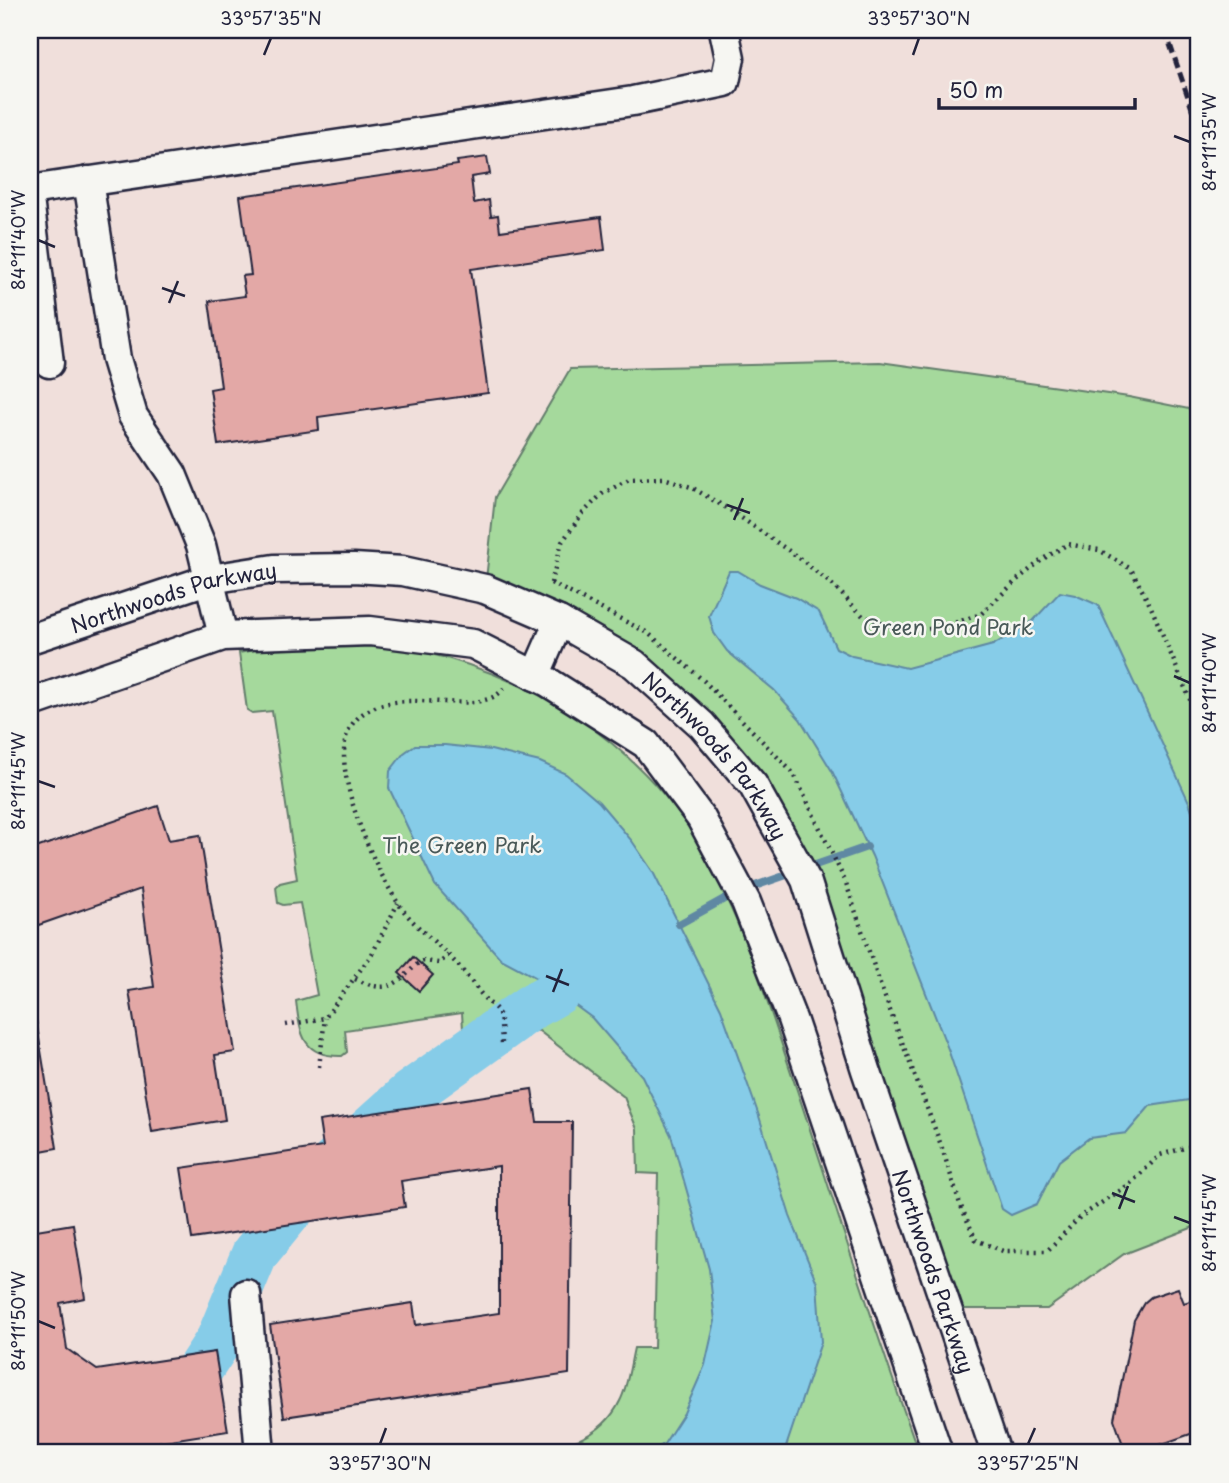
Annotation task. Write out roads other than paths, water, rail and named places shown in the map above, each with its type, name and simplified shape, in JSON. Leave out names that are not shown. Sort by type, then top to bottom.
[{"type":"street","points":[[30,190],[633,101],[724,82],[730,58],[724,30]]},
{"type":"street","points":[[88,181],[116,359],[133,416],[172,474],[201,545],[223,636]]},
{"type":"street","points":[[30,207],[49,363]]},
{"type":"street","name":"Northwoods Parkway","points":[[30,639],[210,579],[274,569],[354,568],[403,571],[485,589],[559,621],[634,664],[702,724],[753,785],[806,880],[866,1070],[996,1453]]},
{"type":"street","points":[[522,679],[559,621]]},
{"type":"street","name":"Northwoods Parkway","points":[[30,703],[223,636],[370,631],[473,644],[522,679],[646,744],[701,818],[746,902],[792,1019],[938,1453]]},
{"type":"street","points":[[246,1294],[260,1453]]},
{"type":"water","points":[[729,571],[738,571],[760,584],[796,598],[819,612],[836,648],[852,656],[907,668],[993,645],[1033,621],[1060,592],[1098,605],[1189,802],[1199,831],[1199,1093],[1189,1100],[1150,1106],[1127,1133],[1089,1138],[1059,1161],[1037,1204],[1011,1215],[1002,1209],[948,1049],[872,856],[832,771],[800,719],[774,690],[727,651],[714,633],[709,616]]},
{"type":"water","points":[[415,745],[491,750],[540,762],[566,774],[599,802],[632,841],[653,872],[721,1009],[759,1116],[790,1216],[817,1283],[821,1342],[784,1453],[648,1453],[664,1444],[684,1413],[705,1365],[715,1321],[709,1269],[671,1135],[642,1076],[592,1018],[539,979],[501,959],[435,885],[389,788],[390,771],[404,753]]},
{"type":"waterway","points":[[679,924],[735,893],[867,847]]},
{"type":"waterway","points":[[147,1453],[219,1340],[255,1253],[315,1180],[411,1093],[531,1007],[557,992]]},
{"type":"railway","points":[[1165,30],[1199,129]]},
{"type":"park label","name":"Green Pond Park","points":[[948,626]]},
{"type":"park label","name":"The Green Park","points":[[462,844]]}]
